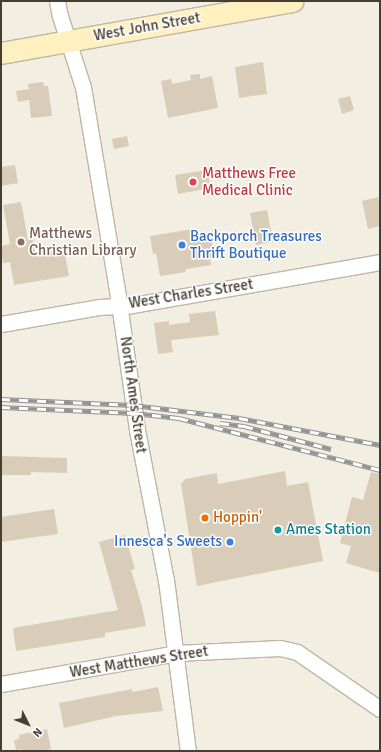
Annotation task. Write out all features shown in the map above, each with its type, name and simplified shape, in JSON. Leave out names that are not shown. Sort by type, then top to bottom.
[{"type":"main road","name":"West John Street","points":[[1,53],[292,1]]},
{"type":"street","name":"North Ames Street","points":[[57,1],[83,87],[120,306],[136,430],[166,580],[188,751]]},
{"type":"street","name":"West Charles Street","points":[[1,324],[99,307],[120,306],[380,262]]},
{"type":"street","name":"West Matthews Street","points":[[1,684],[176,653],[280,648],[297,652],[380,709]]},
{"type":"building","points":[[263,62],[267,94],[239,98],[235,67]]},
{"type":"building","points":[[200,74],[200,79],[212,76],[218,108],[168,118],[161,81],[171,79],[172,84],[191,80],[190,75]]},
{"type":"building","points":[[43,82],[44,86],[48,86],[52,116],[31,118],[29,100],[18,102],[16,91],[29,89],[28,84]]},
{"type":"building","points":[[350,96],[354,110],[342,114],[338,99]]},
{"type":"building","points":[[127,136],[129,146],[114,149],[112,139]]},
{"type":"building","points":[[15,165],[18,183],[1,186],[1,167]]},
{"type":"building","name":"Matthews Free Medical Clinic","points":[[207,170],[211,188],[178,194],[175,175]]},
{"type":"building","points":[[378,197],[380,208],[380,226],[368,229],[362,201]]},
{"type":"building","name":"Matthews Christian Library","points":[[21,202],[28,240],[33,240],[35,254],[64,249],[69,276],[14,285],[10,262],[3,263],[1,251],[1,246],[10,244],[3,205]]},
{"type":"building","points":[[267,210],[273,242],[256,245],[250,213]]},
{"type":"building","name":"Backporch Treasures Thrift Boutique","points":[[193,229],[194,234],[206,232],[206,238],[211,237],[214,257],[210,258],[211,265],[186,269],[186,272],[160,276],[156,253],[153,254],[150,236]]},
{"type":"building","points":[[215,311],[219,335],[171,340],[173,352],[158,354],[154,323],[169,321],[169,325],[190,322],[189,314]]},
{"type":"building","points":[[1,456],[67,458],[67,473],[31,472],[31,475],[1,475]]},
{"type":"building","name":"Ames Station","points":[[285,471],[287,486],[308,482],[323,561],[197,586],[181,484],[185,479],[217,473],[218,484]]},
{"type":"building","points":[[371,472],[380,474],[380,573],[346,563],[351,546],[340,543],[352,497],[363,500]]},
{"type":"building","points":[[54,509],[58,534],[1,542],[1,517]]},
{"type":"building","points":[[125,535],[135,569],[131,570],[142,606],[146,626],[105,633],[105,637],[16,651],[13,628],[118,610],[99,542]]},
{"type":"building","points":[[158,687],[163,711],[116,716],[64,728],[59,703],[132,689],[132,692]]},
{"type":"building","points":[[47,729],[51,749],[41,751],[23,751],[22,749],[16,750],[14,740],[19,739],[19,735]]},
{"type":"railway","points":[[1,399],[133,405],[239,418],[380,445]]},
{"type":"railway","points":[[1,407],[134,413],[179,418],[380,470]]},
{"type":"railway","points":[[220,423],[244,426],[331,449]]},
{"type":"place","name":"Matthews Free Medical Clinic","points":[[193,182]]},
{"type":"place","name":"Matthews Christian Library","points":[[21,242]]},
{"type":"place","name":"Backporch Treasures Thrift Boutique","points":[[182,245]]},
{"type":"place","name":"Hoppin'","points":[[205,518]]},
{"type":"place","name":"Ames Station","points":[[278,530]]},
{"type":"place","name":"Innesca's Sweets","points":[[230,542]]}]
